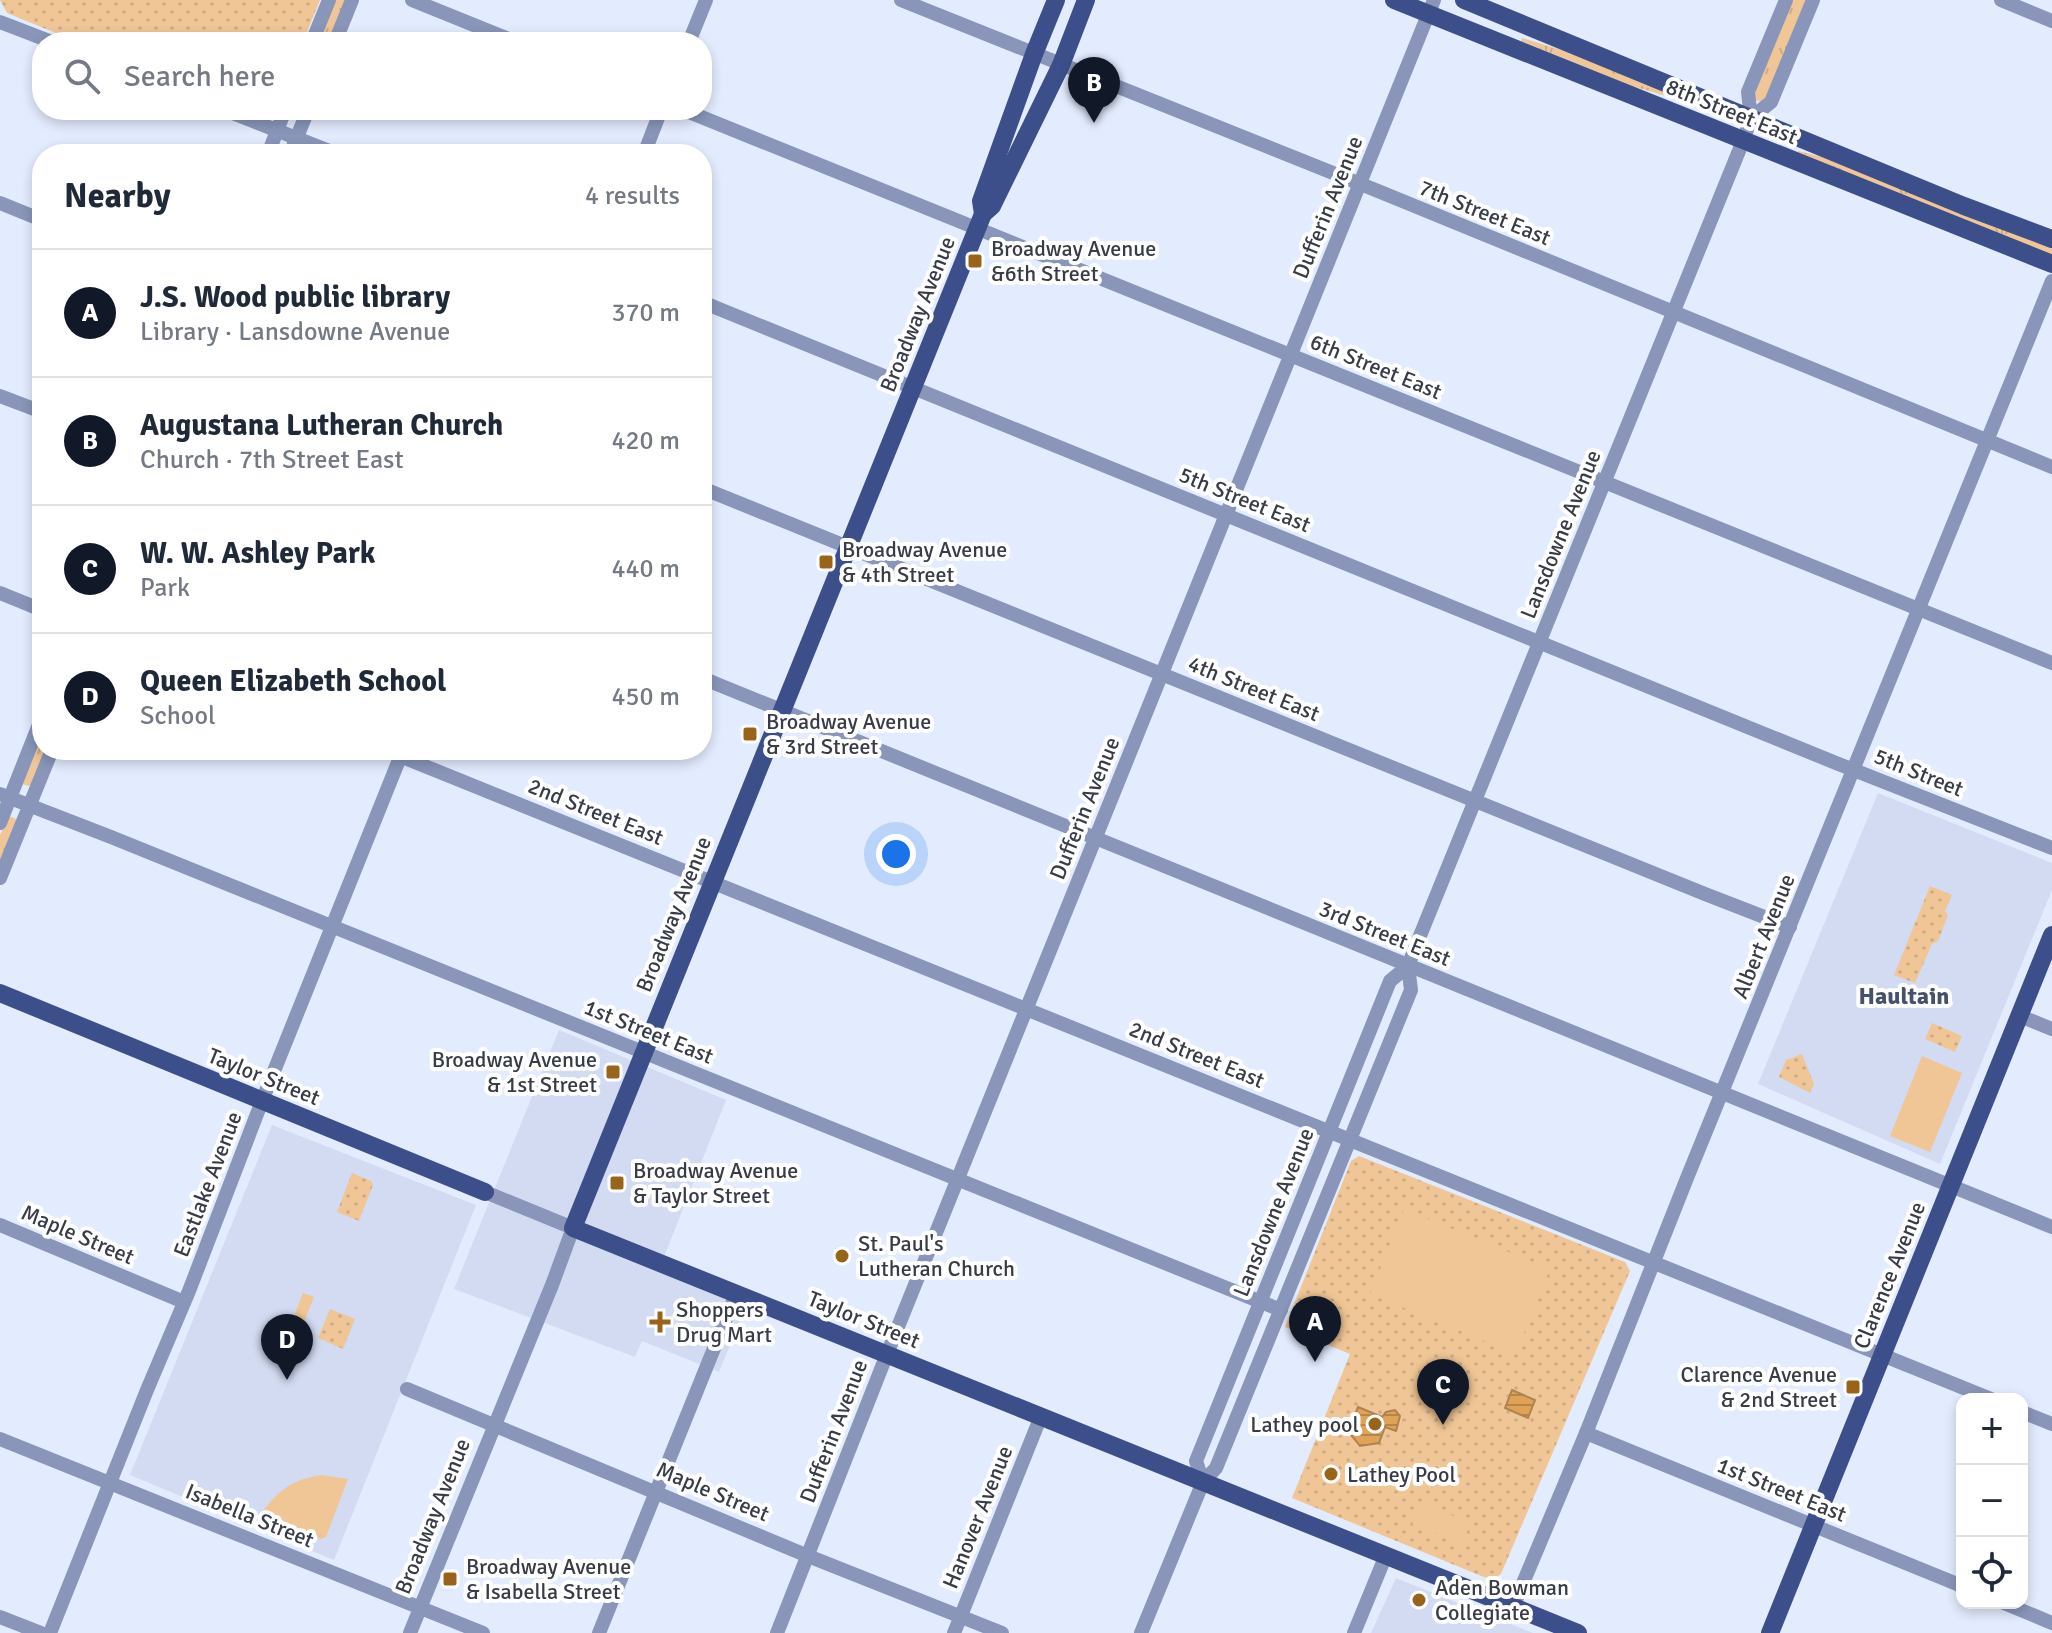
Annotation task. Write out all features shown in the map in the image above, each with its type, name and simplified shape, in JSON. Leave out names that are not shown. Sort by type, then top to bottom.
[{"type":"main road","name":"Broadway Avenue","points":[[980,222],[981,201],[1056,0]]},
{"type":"main road","name":"Broadway Avenue","points":[[573,1228],[980,222],[992,206],[1061,65],[1086,0]]},
{"type":"main road","name":"8th Street East","points":[[1394,0],[1431,7],[1743,141],[2052,264]]},
{"type":"main road","name":"8th Street East","points":[[1464,0],[1964,206],[2052,239]]},
{"type":"main road","name":"Clarence Avenue","points":[[1770,1633],[2052,935]]},
{"type":"main road","name":"Taylor Street","points":[[0,993],[485,1192]]},
{"type":"main road","name":"Taylor Street","points":[[573,1228],[1578,1633]]},
{"type":"street","points":[[316,32],[329,0]]},
{"type":"street","points":[[339,32],[352,0]]},
{"type":"street","points":[[412,0],[491,32]]},
{"type":"street","points":[[693,32],[706,0]]},
{"type":"street","name":"7th Street East","points":[[901,0],[1361,184],[2052,467]]},
{"type":"street","name":"Lansdowne Avenue","points":[[1203,1482],[1196,1461],[1390,981],[1408,966],[1743,141],[1751,118],[1748,92],[1786,0]]},
{"type":"street","name":"Lansdowne Avenue","points":[[1751,118],[1771,102],[1813,0]]},
{"type":"street","points":[[2001,0],[2052,21]]},
{"type":"street","name":"Dufferin Avenue","points":[[777,1633],[1431,7]]},
{"type":"street","points":[[0,22],[32,34]]},
{"type":"street","points":[[251,120],[311,144]]},
{"type":"street","points":[[272,144],[281,120]]},
{"type":"street","points":[[294,144],[304,120]]},
{"type":"street","points":[[648,144],[657,120]]},
{"type":"street","name":"6th Street East","points":[[710,120],[980,222],[1292,355],[2052,663]]},
{"type":"street","points":[[0,203],[32,216]]},
{"type":"street","name":"Albert Avenue","points":[[1513,1607],[2052,281]]},
{"type":"street","name":"5th Street East","points":[[712,306],[1771,736]]},
{"type":"street","points":[[0,396],[32,408]]},
{"type":"street","name":"4th Street East","points":[[712,492],[1790,927]]},
{"type":"street","points":[[0,593],[32,606]]},
{"type":"street","name":"3rd Street East","points":[[712,682],[2052,1227]]},
{"type":"street","name":"5th Street","points":[[1771,736],[2052,848]]},
{"type":"street","points":[[0,823],[5,796],[32,738]]},
{"type":"street","points":[[0,878],[48,760]]},
{"type":"street","name":"Eastlake Avenue","points":[[50,1633],[399,760]]},
{"type":"street","name":"2nd Street East","points":[[419,760],[712,882],[1976,1393]]},
{"type":"street","name":"1st Street East","points":[[5,796],[1281,1310]]},
{"type":"street","name":"Lansdowne Avenue","points":[[1141,1633],[1203,1482],[1216,1468],[1411,990],[1408,966]]},
{"type":"street","points":[[2020,1016],[2052,1029]]},
{"type":"street","name":"Taylor Street","points":[[485,1192],[573,1228]]},
{"type":"street","name":"Maple Street","points":[[0,1225],[184,1302]]},
{"type":"street","name":"Broadway Avenue","points":[[410,1633],[573,1228]]},
{"type":"street","points":[[599,1633],[736,1294]]},
{"type":"street","name":"Maple Street","points":[[407,1389],[1002,1633]]},
{"type":"street","points":[[2028,1414],[2052,1424]]},
{"type":"street","name":"Hanover Avenue","points":[[954,1633],[1041,1416]]},
{"type":"street","name":"1st Street East","points":[[1586,1433],[1956,1584]]},
{"type":"street","name":"Isabella Street","points":[[0,1439],[483,1633]]},
{"type":"street","points":[[1354,1633],[1386,1555]]},
{"type":"street","points":[[2018,1609],[2052,1623]]},
{"type":"street","points":[[0,1617],[41,1633]]},
{"type":"shaded area","points":[[1878,793],[2052,863],[2052,890],[1940,1164],[1758,1084]]},
{"type":"shaded area","points":[[559,1030],[726,1100],[664,1257],[752,1291],[719,1372],[642,1341],[635,1357],[454,1289]]},
{"type":"shaded area","points":[[272,1125],[476,1205],[334,1560],[130,1475]]},
{"type":"shaded area","points":[[1512,1390],[1535,1400],[1528,1418],[1505,1408]]},
{"type":"shaded area","name":"Lathey pool","points":[[1358,1407],[1382,1417],[1386,1412],[1395,1410],[1400,1416],[1396,1431],[1385,1427],[1379,1443],[1360,1446],[1348,1431]]},
{"type":"shaded area","name":"Aden Bowman Collegiate","points":[[1396,1578],[1508,1623],[1533,1633],[1371,1633]]},
{"type":"green space","points":[[0,0],[320,0],[307,32],[54,32],[7,13]]},
{"type":"green space","points":[[335,0],[346,0],[333,32],[323,32]]},
{"type":"green space","points":[[1791,0],[1808,0],[1764,103],[1753,99]]},
{"type":"green space","points":[[1522,38],[1562,50],[1684,99],[1632,86],[1521,41]]},
{"type":"green space","points":[[1797,153],[1835,160],[2052,248],[2052,256]]},
{"type":"green space","points":[[32,758],[32,760],[41,760],[31,785],[22,784]]},
{"type":"green space","points":[[9,816],[17,821],[0,862],[0,835]]},
{"type":"green space","points":[[1930,886],[1952,895],[1938,941],[1932,944],[1915,983],[1894,975]]},
{"type":"green space","points":[[1932,1023],[1962,1036],[1955,1052],[1925,1039]]},
{"type":"green space","points":[[1802,1054],[1814,1084],[1810,1093],[1779,1077],[1786,1060]]},
{"type":"green space","points":[[1922,1056],[1962,1073],[1930,1152],[1890,1136]]},
{"type":"green space","points":[[1359,1156],[1625,1262],[1630,1271],[1501,1574],[1491,1580],[1292,1498],[1350,1354],[1285,1327],[1351,1161]]},
{"type":"green space","points":[[352,1173],[371,1181],[373,1185],[359,1221],[337,1212]]},
{"type":"green space","points":[[1404,1209],[1550,1269],[1516,1354],[1370,1294]]},
{"type":"green space","points":[[303,1293],[314,1297],[303,1325],[292,1321]]},
{"type":"green space","points":[[330,1309],[355,1319],[343,1349],[318,1338]]},
{"type":"green space","points":[[291,1326],[301,1331],[291,1358],[280,1353]]},
{"type":"green space","points":[[322,1475],[348,1479],[326,1537],[321,1539],[260,1516],[286,1488]]},
{"type":"green space","points":[[1421,1503],[1471,1523],[1462,1544],[1412,1524]]},
{"type":"place","name":"Augustana Lutheran Church","points":[[1094,123]]},
{"type":"place","name":"Broadway Avenue &6th Street","points":[[975,261]]},
{"type":"place","name":"Broadway Avenue & 4th Street","points":[[826,562]]},
{"type":"place","name":"Broadway Avenue & 3rd Street","points":[[750,734]]},
{"type":"place","name":"Broadway Avenue & 1st Street","points":[[613,1072]]},
{"type":"place","name":"Broadway Avenue & Taylor Street","points":[[617,1183]]},
{"type":"place","name":"St. Paul's Lutheran Church","points":[[842,1256]]},
{"type":"place","name":"Shoppers Drug Mart","points":[[660,1322]]},
{"type":"place","name":"J.S. Wood public library","points":[[1315,1362]]},
{"type":"place","name":"Queen Elizabeth School","points":[[287,1380]]},
{"type":"place","name":"Clarence Avenue & 2nd Street","points":[[1853,1387]]},
{"type":"place","name":"Lathey pool","points":[[1375,1424]]},
{"type":"place","name":"W. W. Ashley Park","points":[[1443,1425]]},
{"type":"place","name":"Lathey Pool","points":[[1331,1474]]},
{"type":"place","name":"Broadway Avenue & Isabella Street","points":[[450,1579]]},
{"type":"place","name":"Aden Bowman Collegiate","points":[[1419,1600]]},
{"type":"district","name":"Haultain","points":[[1904,996]]}]
